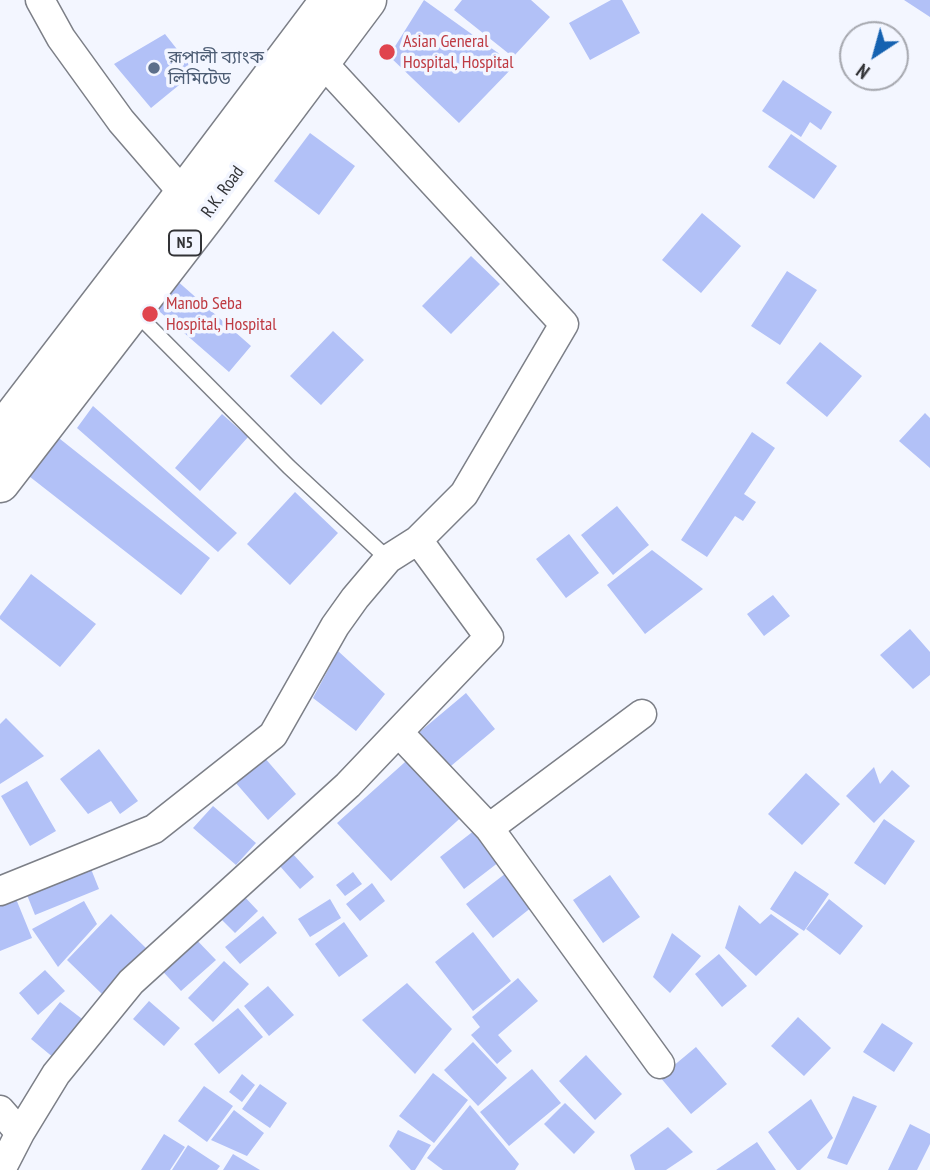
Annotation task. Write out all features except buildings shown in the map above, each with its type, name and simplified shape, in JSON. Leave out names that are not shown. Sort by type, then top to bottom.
[{"type":"highway","name":"R.K. Road","points":[[0,434],[330,0]]},
{"type":"highway","name":"R.K. Road","points":[[0,483],[367,0]]},
{"type":"street","points":[[40,0],[61,38],[121,121],[184,194]]},
{"type":"street","points":[[0,891],[153,829],[273,735],[335,626],[355,598],[388,559],[418,540],[464,494],[564,324],[321,61]]},
{"type":"street","points":[[1,1170],[56,1074],[131,982],[348,785],[489,637],[418,540]]},
{"type":"street","points":[[489,828],[642,714]]},
{"type":"street","points":[[399,733],[489,828],[660,1064]]},
{"type":"street","points":[[0,1110],[20,1133]]},
{"type":"lane","points":[[133,310],[289,467],[388,559]]},
{"type":"place","name":"Asian General Hospital, Hospital","points":[[387,52]]},
{"type":"place","name":"রূপালী ব্যাংক লিমিটেড","points":[[154,68]]},
{"type":"place","name":"Manob Seba Hospital, Hospital","points":[[150,314]]}]
